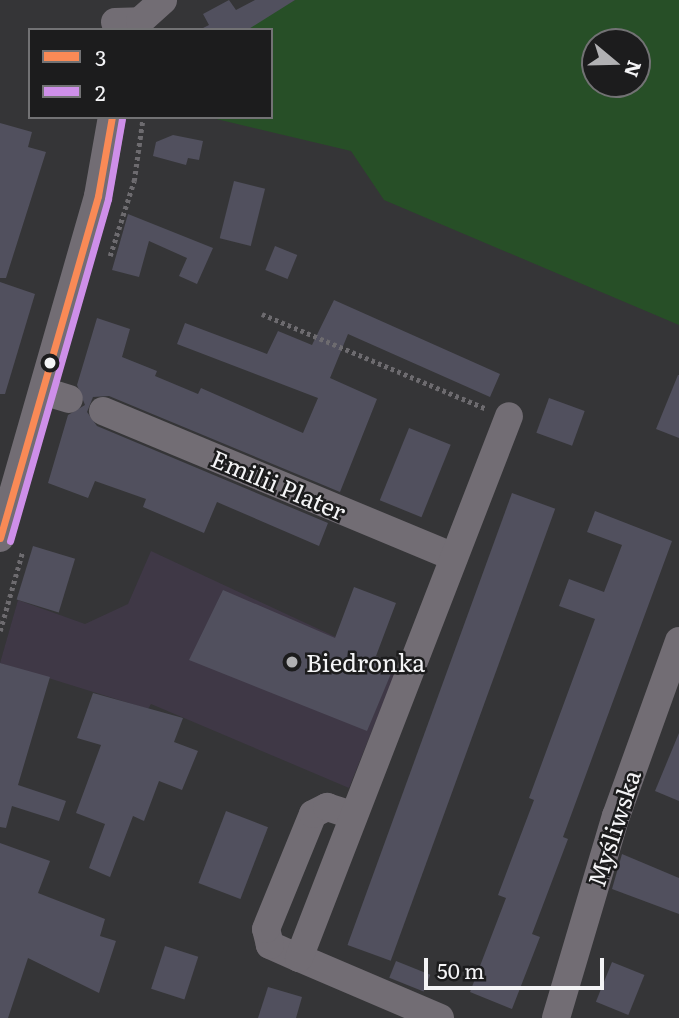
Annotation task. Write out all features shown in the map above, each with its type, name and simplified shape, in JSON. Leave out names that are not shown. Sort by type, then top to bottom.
[{"type":"street","points":[[115,17],[140,20],[163,0]]},
{"type":"street","points":[[0,538],[56,395],[112,119]]},
{"type":"street","name":"Emilii Plater","points":[[103,411],[454,557]]},
{"type":"street","points":[[299,958],[509,416]]},
{"type":"street","name":"Myśliwska","points":[[556,1018],[616,816],[679,641]]},
{"type":"street","points":[[354,816],[327,807],[313,814],[266,929],[270,945],[440,1018]]},
{"type":"path","points":[[262,314],[509,416]]},
{"type":"shaded area","points":[[151,551],[398,666],[349,788],[151,704],[148,709],[0,663],[18,600],[85,624],[128,604]]},
{"type":"green space","points":[[295,0],[679,0],[679,325],[384,200],[351,151],[216,119],[273,119],[273,28],[243,28]]},
{"type":"building","points":[[229,0],[236,10],[255,0],[295,0],[250,28],[203,28],[209,25],[203,14]]},
{"type":"building","points":[[0,123],[32,132],[28,147],[46,152],[6,278],[0,278]]},
{"type":"building","points":[[173,135],[203,141],[199,160],[188,158],[186,165],[153,156],[156,142]]},
{"type":"building","points":[[234,181],[265,189],[251,246],[220,238]]},
{"type":"building","points":[[128,214],[213,248],[197,284],[179,276],[187,258],[149,241],[139,277],[112,270]]},
{"type":"building","points":[[275,246],[297,255],[288,279],[265,270]]},
{"type":"building","points":[[0,282],[35,294],[5,394],[0,394]]},
{"type":"building","points":[[334,300],[500,374],[490,397],[348,334],[330,378],[377,399],[340,492],[109,396],[93,397],[87,412],[97,426],[328,523],[319,546],[217,502],[204,533],[143,507],[146,499],[95,481],[88,498],[48,483],[68,415],[85,405],[77,385],[97,318],[130,329],[122,357],[157,371],[155,376],[198,394],[201,388],[303,433],[318,398],[177,344],[185,323],[267,354],[278,331],[312,345]]},
{"type":"building","points":[[679,375],[679,438],[656,429]]},
{"type":"building","points":[[549,398],[585,411],[572,446],[536,433]]},
{"type":"building","points":[[409,428],[451,445],[422,517],[380,500]]},
{"type":"building","points":[[512,493],[555,509],[391,961],[347,945]]},
{"type":"building","points":[[595,511],[672,541],[563,837],[568,839],[532,934],[540,937],[512,1009],[470,992],[506,898],[498,895],[534,800],[529,798],[595,619],[559,606],[569,579],[604,592],[622,545],[587,532]]},
{"type":"building","points":[[33,546],[75,559],[59,612],[17,600]]},
{"type":"building","name":"Biedronka","points":[[354,587],[396,603],[376,656],[395,664],[367,731],[189,660],[223,590],[335,638]]},
{"type":"building","points":[[0,663],[50,677],[18,785],[66,801],[59,821],[12,806],[6,828],[0,827]]},
{"type":"building","points":[[93,693],[183,718],[174,742],[198,751],[182,790],[159,781],[144,821],[133,816],[110,877],[89,868],[105,824],[76,813],[101,745],[77,738]]},
{"type":"building","points":[[679,733],[679,801],[655,791]]},
{"type":"building","points":[[226,811],[268,827],[240,899],[198,883]]},
{"type":"building","points":[[0,843],[50,861],[38,893],[105,919],[100,936],[116,941],[99,993],[28,958],[8,1018],[0,1018]]},
{"type":"building","points":[[622,854],[679,878],[679,914],[612,889]]},
{"type":"building","points":[[165,946],[198,957],[184,1000],[151,989]]},
{"type":"building","points":[[396,961],[430,975],[424,992],[389,978]]},
{"type":"building","points":[[612,962],[644,975],[628,1015],[596,1002]]},
{"type":"building","points":[[268,987],[302,997],[296,1018],[258,1018]]},
{"type":"transit line","name":"3","points":[[0,538],[98,196],[112,119]]},
{"type":"transit line","name":"2","points":[[10,541],[108,199],[122,119]]},
{"type":"place","name":"Biedronka","points":[[292,662]]}]
